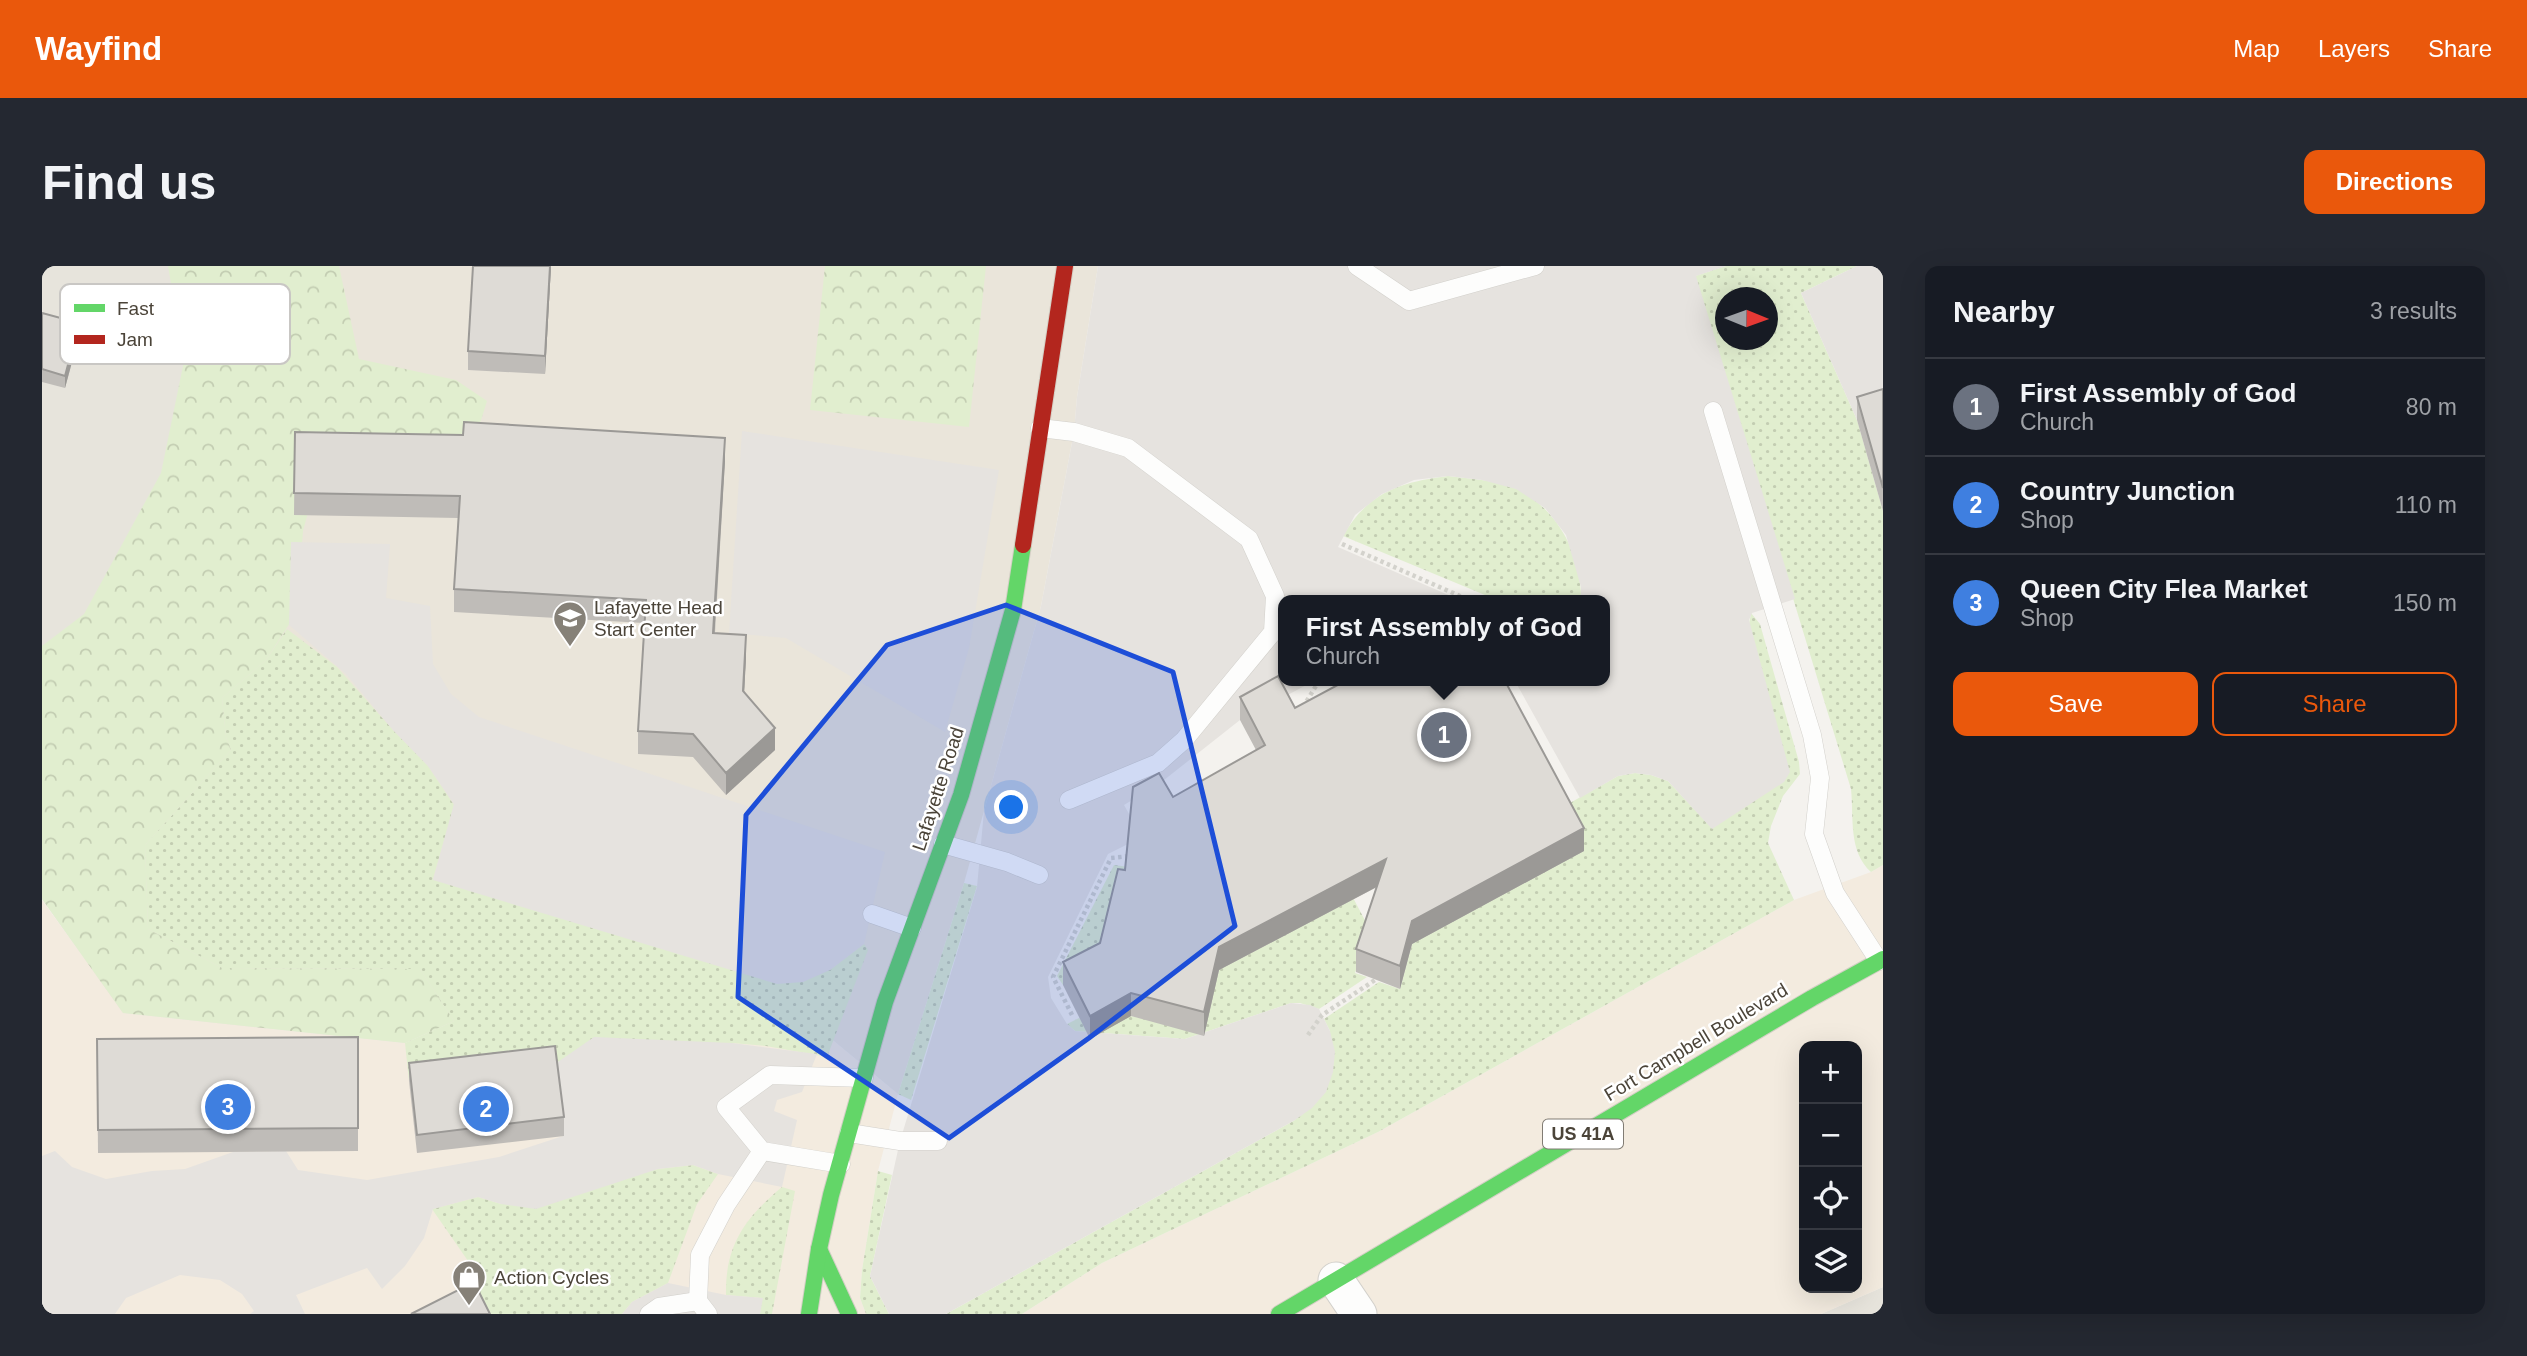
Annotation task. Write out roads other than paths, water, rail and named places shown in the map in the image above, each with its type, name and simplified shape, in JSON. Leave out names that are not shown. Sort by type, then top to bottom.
[{"type":"main road","name":"Lafayette Road","points":[[809,1314],[819,1249],[885,1002],[961,795],[1013,610],[1065,266]]},
{"type":"main road","name":"Fort Campbell Boulevard","points":[[1279,1314],[1812,998],[1882,963]]},
{"type":"main road","points":[[819,1249],[849,1314]]},
{"type":"street","points":[[1336,1280],[1359,1314]]},
{"type":"lane","points":[[1357,266],[1409,301],[1535,266]]},
{"type":"lane","points":[[1713,411],[1812,735],[1820,779],[1814,834],[1835,893],[1882,963]]},
{"type":"lane","points":[[1040,428],[1074,432],[1128,448],[1249,539],[1275,596],[1273,632],[1184,740],[1158,763],[1069,800]]},
{"type":"lane","points":[[943,844],[1007,862],[1039,875]]},
{"type":"lane","points":[[872,914],[912,928]]},
{"type":"lane","points":[[841,1164],[762,1151],[726,1107],[770,1075],[864,1079]]},
{"type":"lane","points":[[849,1133],[900,1141],[938,1141]]},
{"type":"lane","points":[[649,1314],[659,1307],[703,1308],[700,1255],[726,1205],[762,1151]]},
{"type":"place","name":"Lafayette Head Start Center","points":[[570,648]]},
{"type":"place","name":"First Assembly of God","points":[[1444,735]]},
{"type":"place","name":"Queen City Flea Market","points":[[228,1107]]},
{"type":"place","name":"Country Junction","points":[[486,1109]]},
{"type":"place","name":"Action Cycles","points":[[469,1307]]}]
